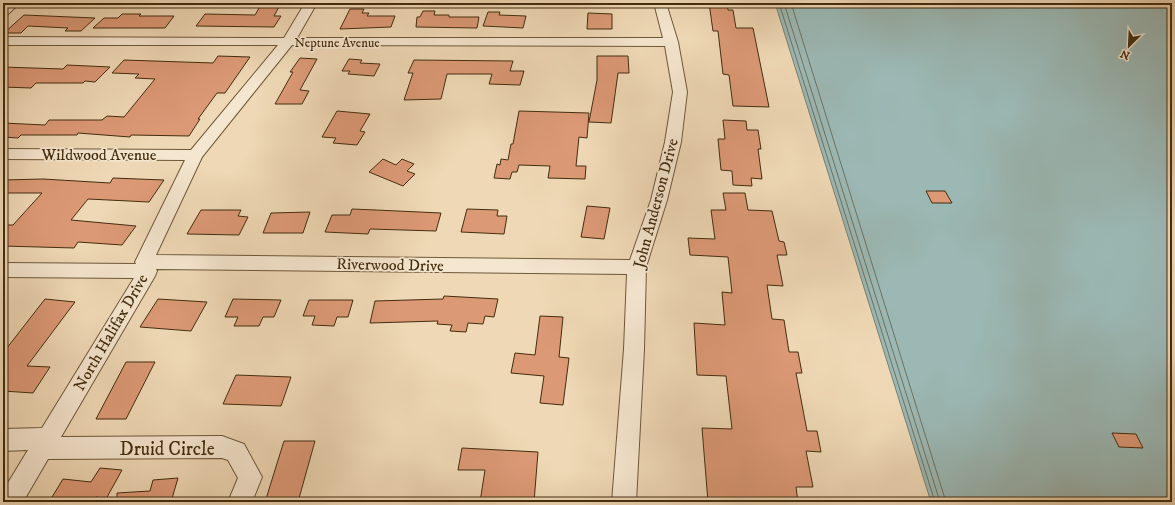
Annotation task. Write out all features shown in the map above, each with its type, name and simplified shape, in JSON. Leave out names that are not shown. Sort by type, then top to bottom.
[{"type":"street","points":[[3,12],[14,3]]},
{"type":"street","name":"North Halifax Drive","points":[[10,502],[45,444],[146,266],[195,155],[288,42],[311,3]]},
{"type":"street","name":"John Anderson Drive","points":[[624,502],[634,349],[637,267],[659,200],[673,142],[680,92],[670,42],[660,3]]},
{"type":"street","name":"Neptune Avenue","points":[[3,41],[670,42]]},
{"type":"street","name":"Wildwood Avenue","points":[[3,154],[195,155]]},
{"type":"street","name":"Riverwood Drive","points":[[3,270],[146,266],[637,267]]},
{"type":"street","points":[[3,440],[45,444]]},
{"type":"street","name":"Druid Circle","points":[[45,444],[222,447],[236,452],[250,477],[240,502]]},
{"type":"water","points":[[775,3],[1172,3],[1172,502],[931,502]]},
{"type":"building","points":[[262,3],[281,3],[274,16],[281,16],[274,27],[196,26],[205,14],[255,15]]},
{"type":"building","points":[[709,3],[727,3],[728,10],[733,10],[736,28],[753,28],[769,107],[733,106],[729,75],[723,74],[718,31],[713,31]]},
{"type":"building","points":[[350,9],[364,9],[362,13],[369,13],[367,16],[395,16],[391,27],[340,29]]},
{"type":"building","points":[[423,11],[435,11],[434,15],[449,15],[449,17],[479,17],[477,28],[416,27],[417,17],[420,17]]},
{"type":"building","points":[[488,12],[500,12],[499,15],[526,16],[523,28],[483,26]]},
{"type":"building","points":[[588,13],[612,14],[612,29],[587,29]]},
{"type":"building","points":[[122,14],[141,14],[139,16],[174,16],[165,28],[93,28],[104,18],[118,18]]},
{"type":"building","points":[[24,15],[95,18],[81,31],[65,31],[68,28],[28,26],[21,33],[4,33]]},
{"type":"building","points":[[218,56],[250,57],[225,93],[217,93],[198,119],[200,119],[189,136],[131,135],[130,137],[78,133],[77,135],[21,135],[18,138],[3,137],[3,123],[45,125],[49,120],[102,120],[107,116],[124,117],[155,79],[135,78],[139,74],[112,73],[124,60],[213,63]]},
{"type":"building","points":[[597,56],[628,56],[629,73],[618,73],[611,123],[589,122],[597,80]]},
{"type":"building","points":[[300,58],[317,59],[300,90],[309,91],[302,104],[275,104],[293,72],[290,72]]},
{"type":"building","points":[[349,59],[362,60],[360,63],[380,64],[374,76],[348,74],[350,71],[342,71]]},
{"type":"building","points":[[414,60],[513,61],[510,71],[524,71],[520,85],[489,84],[492,74],[447,74],[441,99],[404,100],[413,73],[408,73]]},
{"type":"building","points":[[67,65],[110,67],[95,82],[36,83],[31,88],[3,87],[3,67],[63,69]]},
{"type":"building","points":[[337,111],[370,114],[360,131],[365,132],[357,145],[333,143],[336,138],[322,137]]},
{"type":"building","points":[[519,111],[589,113],[587,138],[579,137],[576,166],[586,166],[585,179],[548,178],[550,166],[519,165],[517,172],[512,172],[510,179],[494,178],[497,164],[500,165],[501,159],[508,160],[511,144],[513,144]]},
{"type":"building","points":[[723,120],[746,121],[747,130],[758,130],[761,149],[758,149],[762,179],[751,178],[752,186],[733,185],[732,171],[721,170],[718,139],[725,139]]},
{"type":"building","points":[[383,159],[396,165],[402,159],[414,164],[407,171],[415,174],[403,186],[369,172]]},
{"type":"building","points":[[113,178],[164,180],[149,202],[88,199],[71,220],[136,226],[122,245],[78,242],[74,248],[3,246],[3,225],[13,225],[42,193],[3,193],[3,180],[43,179],[110,183]]},
{"type":"building","points":[[926,191],[945,191],[952,203],[932,203]]},
{"type":"building","points":[[723,193],[745,193],[748,210],[772,211],[779,241],[784,242],[787,255],[777,255],[783,286],[767,285],[772,319],[784,320],[789,352],[798,352],[802,373],[796,373],[807,431],[817,431],[821,452],[806,451],[813,487],[796,487],[798,502],[708,502],[702,428],[732,429],[726,376],[697,375],[694,323],[725,325],[722,292],[732,293],[728,257],[690,255],[688,238],[715,239],[711,210],[726,210]]},
{"type":"building","points":[[587,206],[610,208],[604,239],[581,237]]},
{"type":"building","points":[[352,209],[441,213],[436,231],[370,229],[368,234],[325,232],[332,215],[350,215]]},
{"type":"building","points":[[467,209],[498,210],[497,216],[507,216],[504,234],[461,232]]},
{"type":"building","points":[[201,210],[241,210],[238,216],[248,217],[239,235],[187,234]]},
{"type":"building","points":[[310,212],[303,233],[263,233],[271,213]]},
{"type":"building","points":[[444,296],[498,299],[494,317],[485,316],[483,324],[468,323],[466,332],[450,331],[452,325],[437,324],[438,321],[370,323],[375,301],[443,299]]},
{"type":"building","points":[[45,299],[75,302],[27,366],[50,367],[33,393],[3,391],[3,353]]},
{"type":"building","points":[[158,299],[207,302],[191,331],[140,327]]},
{"type":"building","points":[[233,299],[281,300],[274,317],[263,317],[259,326],[234,326],[238,317],[225,317]]},
{"type":"building","points":[[309,300],[353,300],[348,317],[337,317],[334,326],[312,325],[315,316],[303,316]]},
{"type":"building","points":[[540,316],[563,317],[559,357],[569,358],[563,405],[540,403],[544,376],[511,373],[515,353],[535,355]]},
{"type":"building","points":[[126,362],[155,362],[126,419],[96,419]]},
{"type":"building","points":[[236,375],[291,377],[281,406],[223,404]]},
{"type":"building","points":[[1112,433],[1136,434],[1143,448],[1119,447]]},
{"type":"building","points":[[284,441],[315,441],[298,502],[265,502]]},
{"type":"building","points":[[462,448],[538,452],[534,502],[480,502],[485,470],[458,470]]},
{"type":"building","points":[[100,468],[122,470],[106,499],[96,497],[93,502],[49,502],[63,479],[91,482]]},
{"type":"building","points":[[178,478],[171,502],[117,502],[117,493],[150,491],[153,480]]}]
